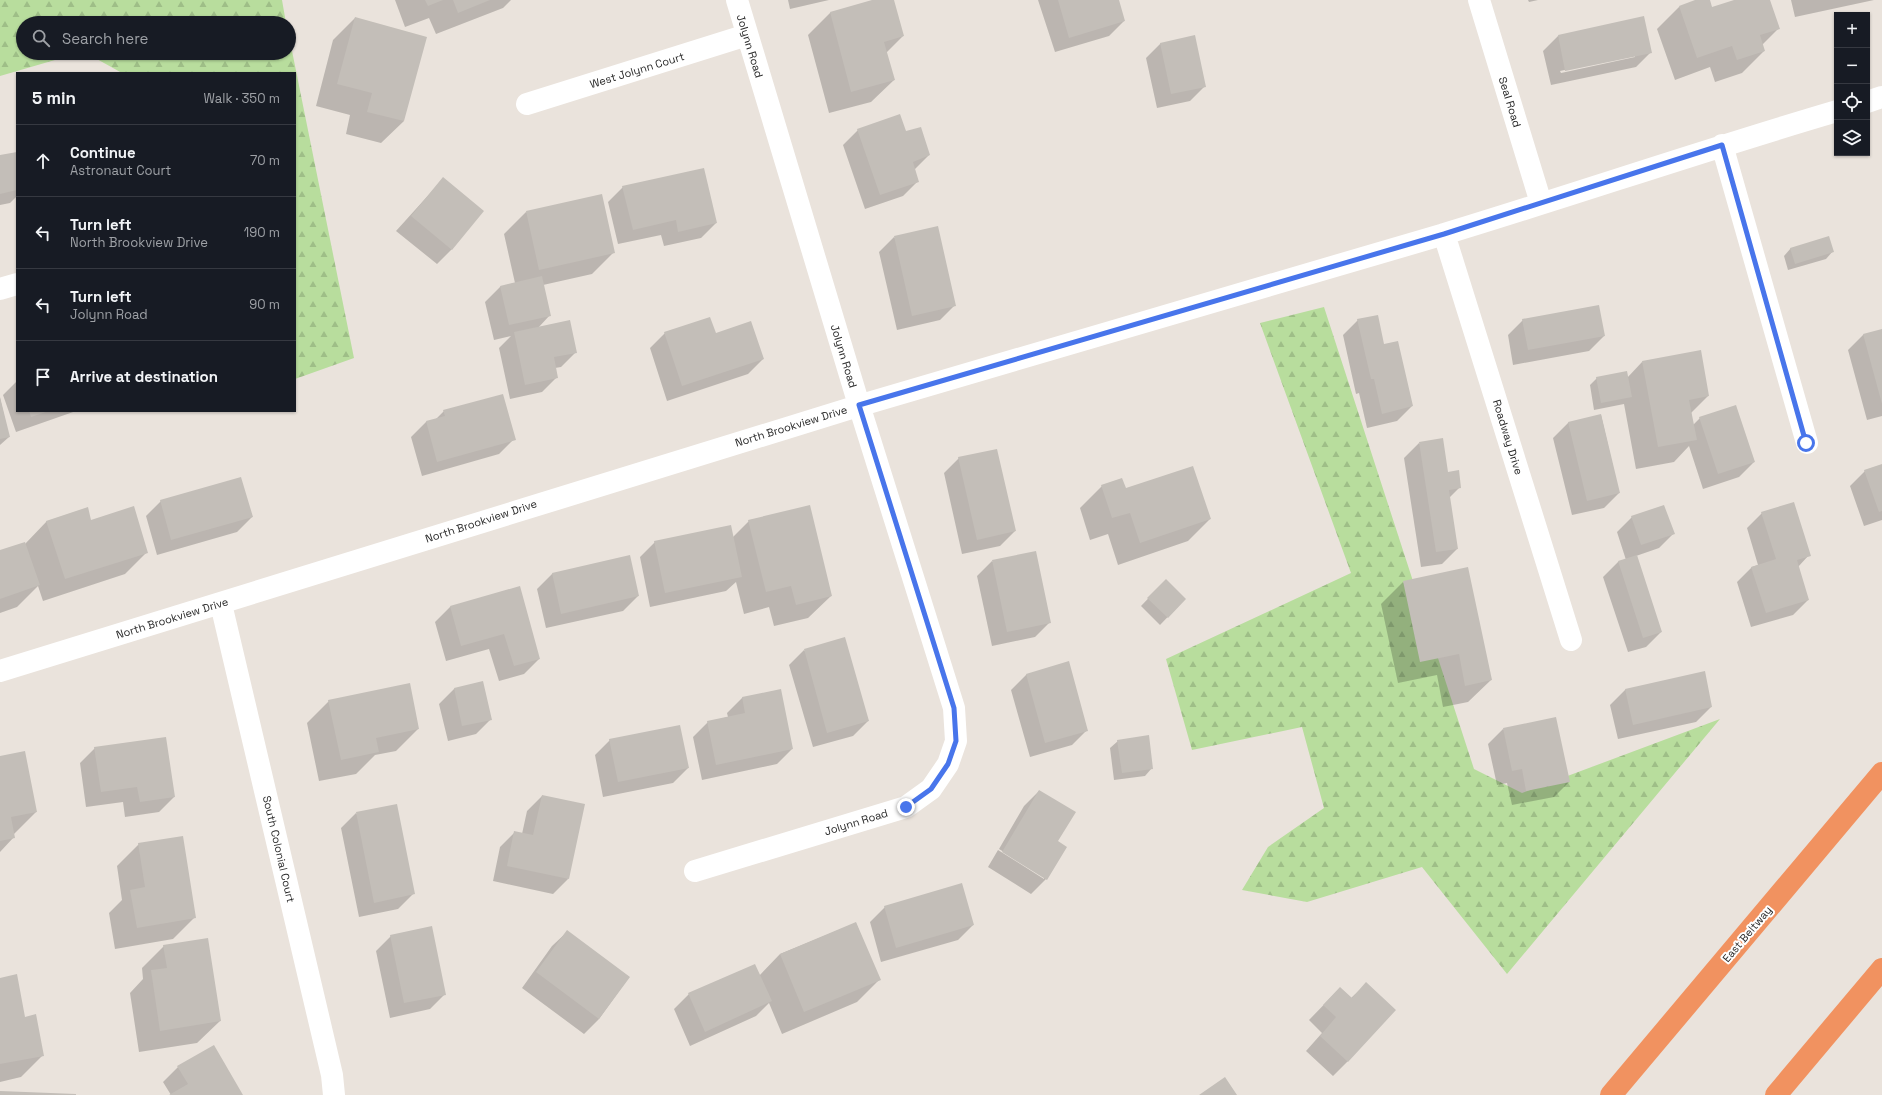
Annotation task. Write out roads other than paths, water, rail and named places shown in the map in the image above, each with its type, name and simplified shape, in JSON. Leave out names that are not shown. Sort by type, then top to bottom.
[{"type":"highway","name":"East Beltway","points":[[1611,1095],[1882,773]]},
{"type":"highway","points":[[1776,1095],[1882,969]]},
{"type":"street","name":"Jolynn Road","points":[[695,871],[906,807],[931,789],[948,764],[956,741],[954,708],[859,405],[737,0]]},
{"type":"street","name":"Seal Road","points":[[1479,0],[1541,204]]},
{"type":"street","name":"West Jolynn Court","points":[[527,104],[747,36]]},
{"type":"street","points":[[1870,101],[1882,97]]},
{"type":"street","name":"North Brookview Drive","points":[[0,671],[221,604],[538,503],[859,405],[1444,234],[1722,145],[1834,112]]},
{"type":"street","points":[[1722,145],[1806,443]]},
{"type":"street","name":"Roadway Drive","points":[[1444,234],[1571,640]]},
{"type":"street","points":[[0,289],[16,284]]},
{"type":"street","name":"South Colonial Court","points":[[221,604],[332,1075],[334,1095]]}]
